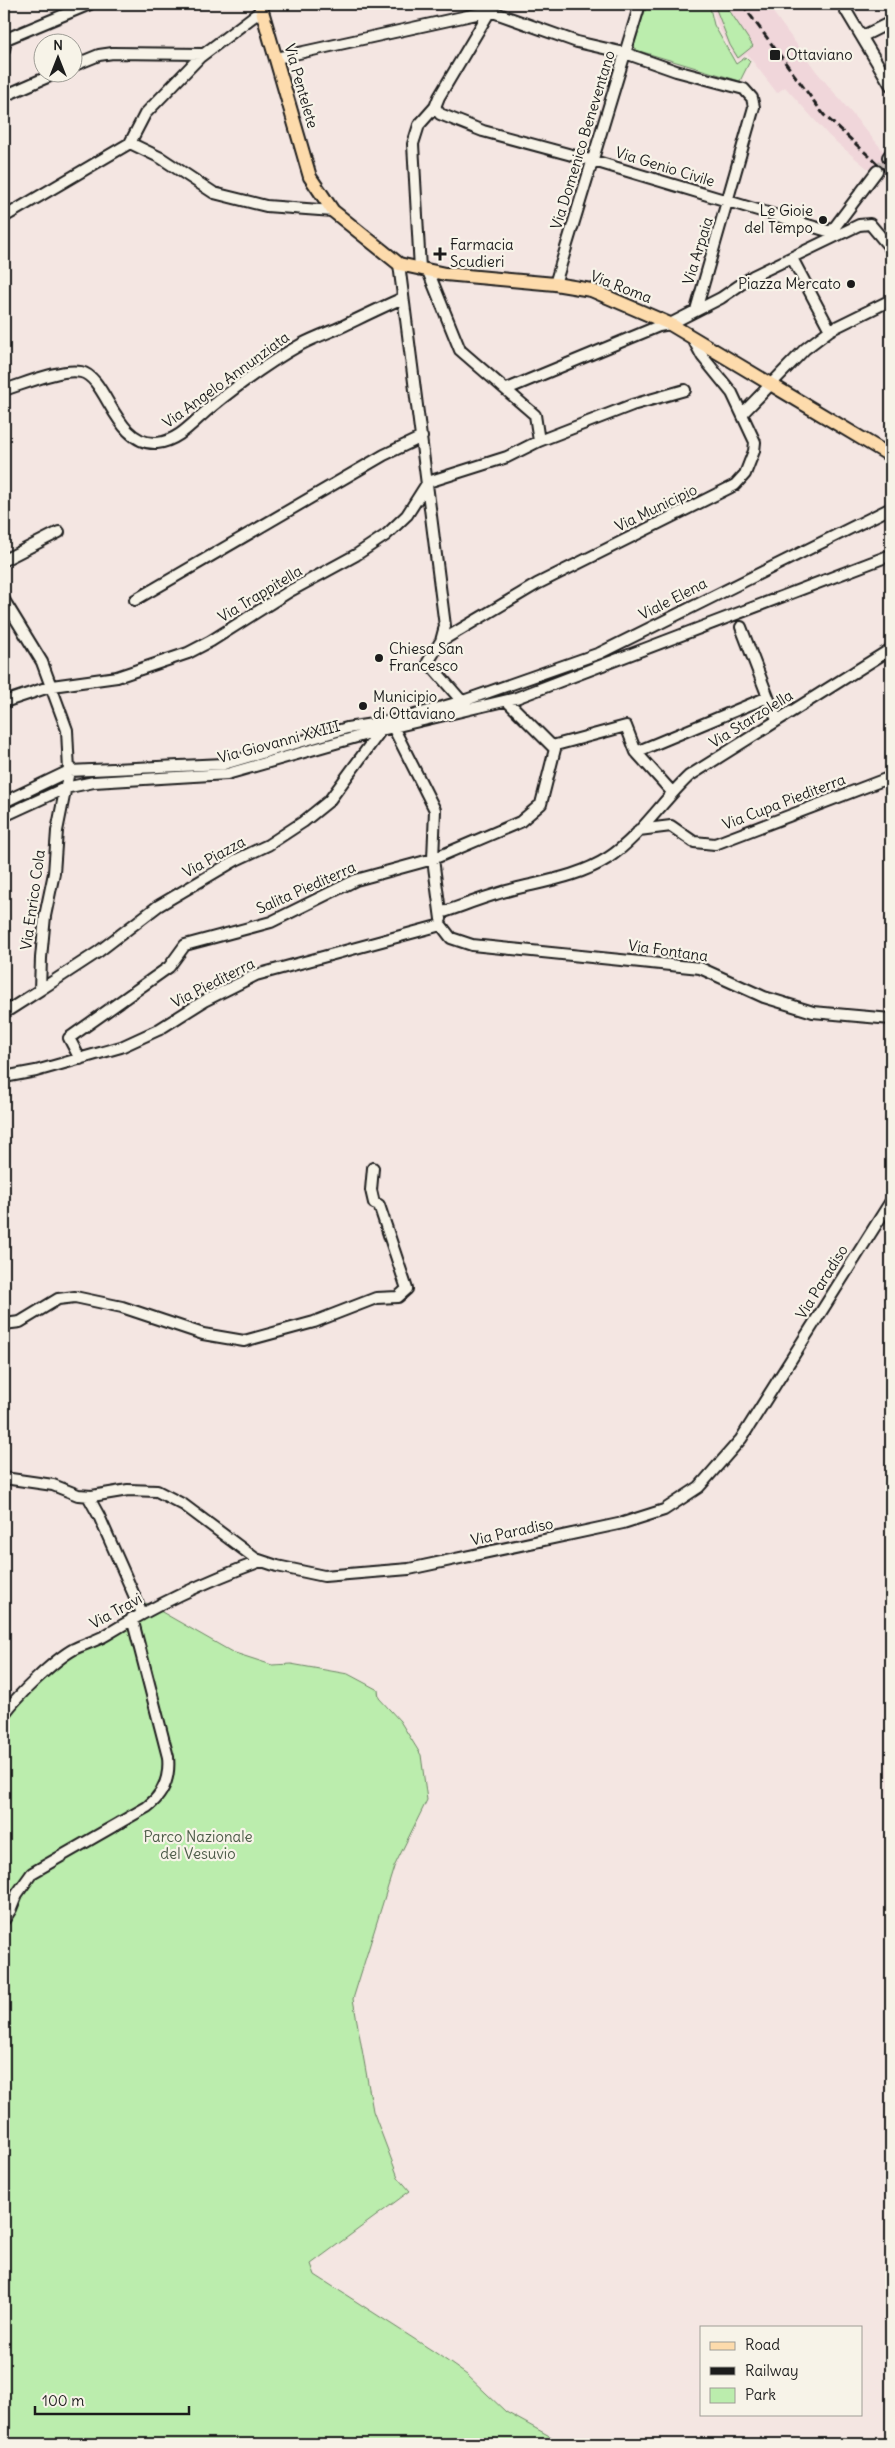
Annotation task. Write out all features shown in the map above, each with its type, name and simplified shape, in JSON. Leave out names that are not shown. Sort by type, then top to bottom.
[{"type":"main road","name":"Via Pentelete","points":[[261,7],[310,177]]},
{"type":"main road","name":"Via Roma","points":[[310,177],[334,212],[399,264],[445,274],[555,284],[590,290],[670,324],[692,339],[770,382],[891,456]]},
{"type":"street","points":[[4,50],[6,38],[90,4]]},
{"type":"street","name":"Via Domenico Beneventano","points":[[555,284],[594,161],[640,4]]},
{"type":"street","points":[[842,4],[891,86]]},
{"type":"street","points":[[4,217],[130,143],[145,114],[203,54],[261,7]]},
{"type":"street","points":[[276,58],[489,8]]},
{"type":"street","points":[[489,8],[438,96],[435,107],[419,125],[413,144],[424,270],[460,350],[507,388],[535,415],[539,441]]},
{"type":"street","name":"Via Arpaia","points":[[489,8],[577,42],[625,53],[685,74],[744,89],[752,98],[754,108],[696,310]]},
{"type":"street","points":[[862,36],[891,22]]},
{"type":"street","points":[[82,62],[99,55],[113,53],[203,54]]},
{"type":"street","points":[[4,96],[36,82]]},
{"type":"street","name":"Via Genio Civile","points":[[435,107],[440,114],[483,131],[594,161],[831,236]]},
{"type":"street","points":[[130,143],[161,158],[214,193],[266,206],[334,212]]},
{"type":"street","points":[[831,236],[878,171]]},
{"type":"street","points":[[507,388],[659,326],[670,324],[721,298],[753,276],[792,258],[831,236],[859,225],[870,224],[891,249]]},
{"type":"street","points":[[792,258],[830,330]]},
{"type":"street","points":[[399,264],[445,626],[441,641],[428,662],[466,706],[507,701],[891,555]]},
{"type":"street","name":"Via Angelo Annunziata","points":[[4,390],[51,376],[82,372],[91,377],[120,422],[137,440],[154,443],[167,442],[272,362],[301,344],[403,298]]},
{"type":"street","points":[[743,413],[794,358],[830,330],[891,300]]},
{"type":"street","name":"Via Municipio","points":[[441,641],[537,584],[740,481],[754,451],[755,442],[732,393],[702,356],[692,339]]},
{"type":"street","points":[[428,482],[507,457],[539,441],[632,405],[685,390]]},
{"type":"street","points":[[135,600],[384,455],[422,437]]},
{"type":"street","name":"Via Trappitella","points":[[4,702],[52,686],[117,677],[188,652],[211,641],[290,591],[356,555],[386,535],[407,515],[428,482]]},
{"type":"street","name":"Viale Elena","points":[[466,706],[600,653],[891,508]]},
{"type":"street","points":[[4,560],[59,532]]},
{"type":"street","points":[[4,600],[42,662],[52,686],[67,730],[70,771],[4,802]]},
{"type":"street","points":[[741,627],[778,720]]},
{"type":"street","name":"Via Starzolella","points":[[639,830],[672,792],[710,762],[891,649]]},
{"type":"street","points":[[636,752],[768,697]]},
{"type":"street","points":[[433,860],[520,822],[541,804],[555,749],[507,701]]},
{"type":"street","name":"Via Giovanni XXIII","points":[[4,816],[65,788],[94,782],[228,774],[466,706]]},
{"type":"street","name":"Via Giovanni XXIII","points":[[70,771],[224,764],[347,728],[466,706]]},
{"type":"street","points":[[552,746],[626,726],[636,752],[672,792]]},
{"type":"street","points":[[393,727],[435,810],[433,860],[441,925]]},
{"type":"street","name":"Via Piazza","points":[[40,990],[98,952],[158,906],[236,860],[268,845],[304,822],[329,801],[381,730]]},
{"type":"street","name":"Via Enrico Cola","points":[[40,990],[40,958],[45,916],[54,873],[57,831],[70,771]]},
{"type":"street","name":"Via Cupa Piediterra","points":[[639,830],[672,826],[694,842],[715,844],[891,777]]},
{"type":"street","points":[[441,913],[513,889],[585,870],[609,858],[639,830]]},
{"type":"street","name":"Salita Piediterra","points":[[80,1059],[69,1038],[169,967],[185,945],[271,922],[356,880],[433,860]]},
{"type":"street","name":"Via Piediterra","points":[[4,1077],[36,1071],[121,1047],[158,1030],[204,1001],[256,975],[441,925]]},
{"type":"street","name":"Via Fontana","points":[[441,925],[451,938],[472,945],[700,968],[764,997],[813,1012],[891,1019]]},
{"type":"street","points":[[4,1012],[40,990]]},
{"type":"street","points":[[4,1324],[20,1322],[58,1299],[75,1297],[122,1307],[203,1334],[244,1341],[306,1324],[376,1298],[398,1297],[407,1289],[379,1205],[374,1203],[371,1190],[374,1168]]},
{"type":"street","name":"Via Paradiso","points":[[4,1478],[53,1485],[78,1495],[88,1496],[128,1490],[156,1491],[184,1505],[261,1561],[324,1576],[410,1569],[623,1523],[664,1510],[699,1487],[741,1438],[891,1201]]},
{"type":"street","points":[[4,1920],[11,1910],[17,1894],[32,1873],[157,1799],[164,1789],[169,1766],[137,1616],[100,1516],[88,1496]]},
{"type":"street","name":"Via Travi","points":[[4,1714],[18,1696],[74,1649],[106,1635],[137,1616],[186,1591],[261,1561]]},
{"type":"shaded area","points":[[711,4],[767,4],[816,71],[891,160],[891,186],[883,180],[882,174],[873,168],[867,168],[829,136],[785,87],[777,93],[747,54],[737,61],[717,24]]},
{"type":"green space","points":[[647,4],[709,4],[714,25],[736,64],[746,57],[750,61],[740,81],[636,50],[634,46]]},
{"type":"green space","points":[[714,4],[725,4],[753,46],[738,58],[730,45]]},
{"type":"green space","name":"Parco Nazionale del Vesuvio","points":[[146,1603],[232,1652],[272,1665],[291,1664],[348,1674],[378,1690],[379,1698],[400,1721],[421,1755],[427,1800],[394,1867],[353,1999],[373,2111],[398,2177],[410,2191],[311,2264],[315,2275],[467,2375],[506,2412],[564,2444],[4,2444],[4,1719],[6,1706],[56,1654],[90,1638]]},
{"type":"tunnel","points":[[877,171],[888,157]]},
{"type":"railway","points":[[742,4],[824,115],[891,176]]},
{"type":"place","name":"Ottaviano","points":[[775,55]]},
{"type":"place","name":"Le Gioie del Tempo","points":[[823,220]]},
{"type":"place","name":"Farmacia Scudieri","points":[[440,254]]},
{"type":"place","name":"Piazza Mercato","points":[[851,284]]},
{"type":"place","name":"Chiesa San Francesco","points":[[379,658]]},
{"type":"place","name":"Municipio di Ottaviano","points":[[363,706]]}]
